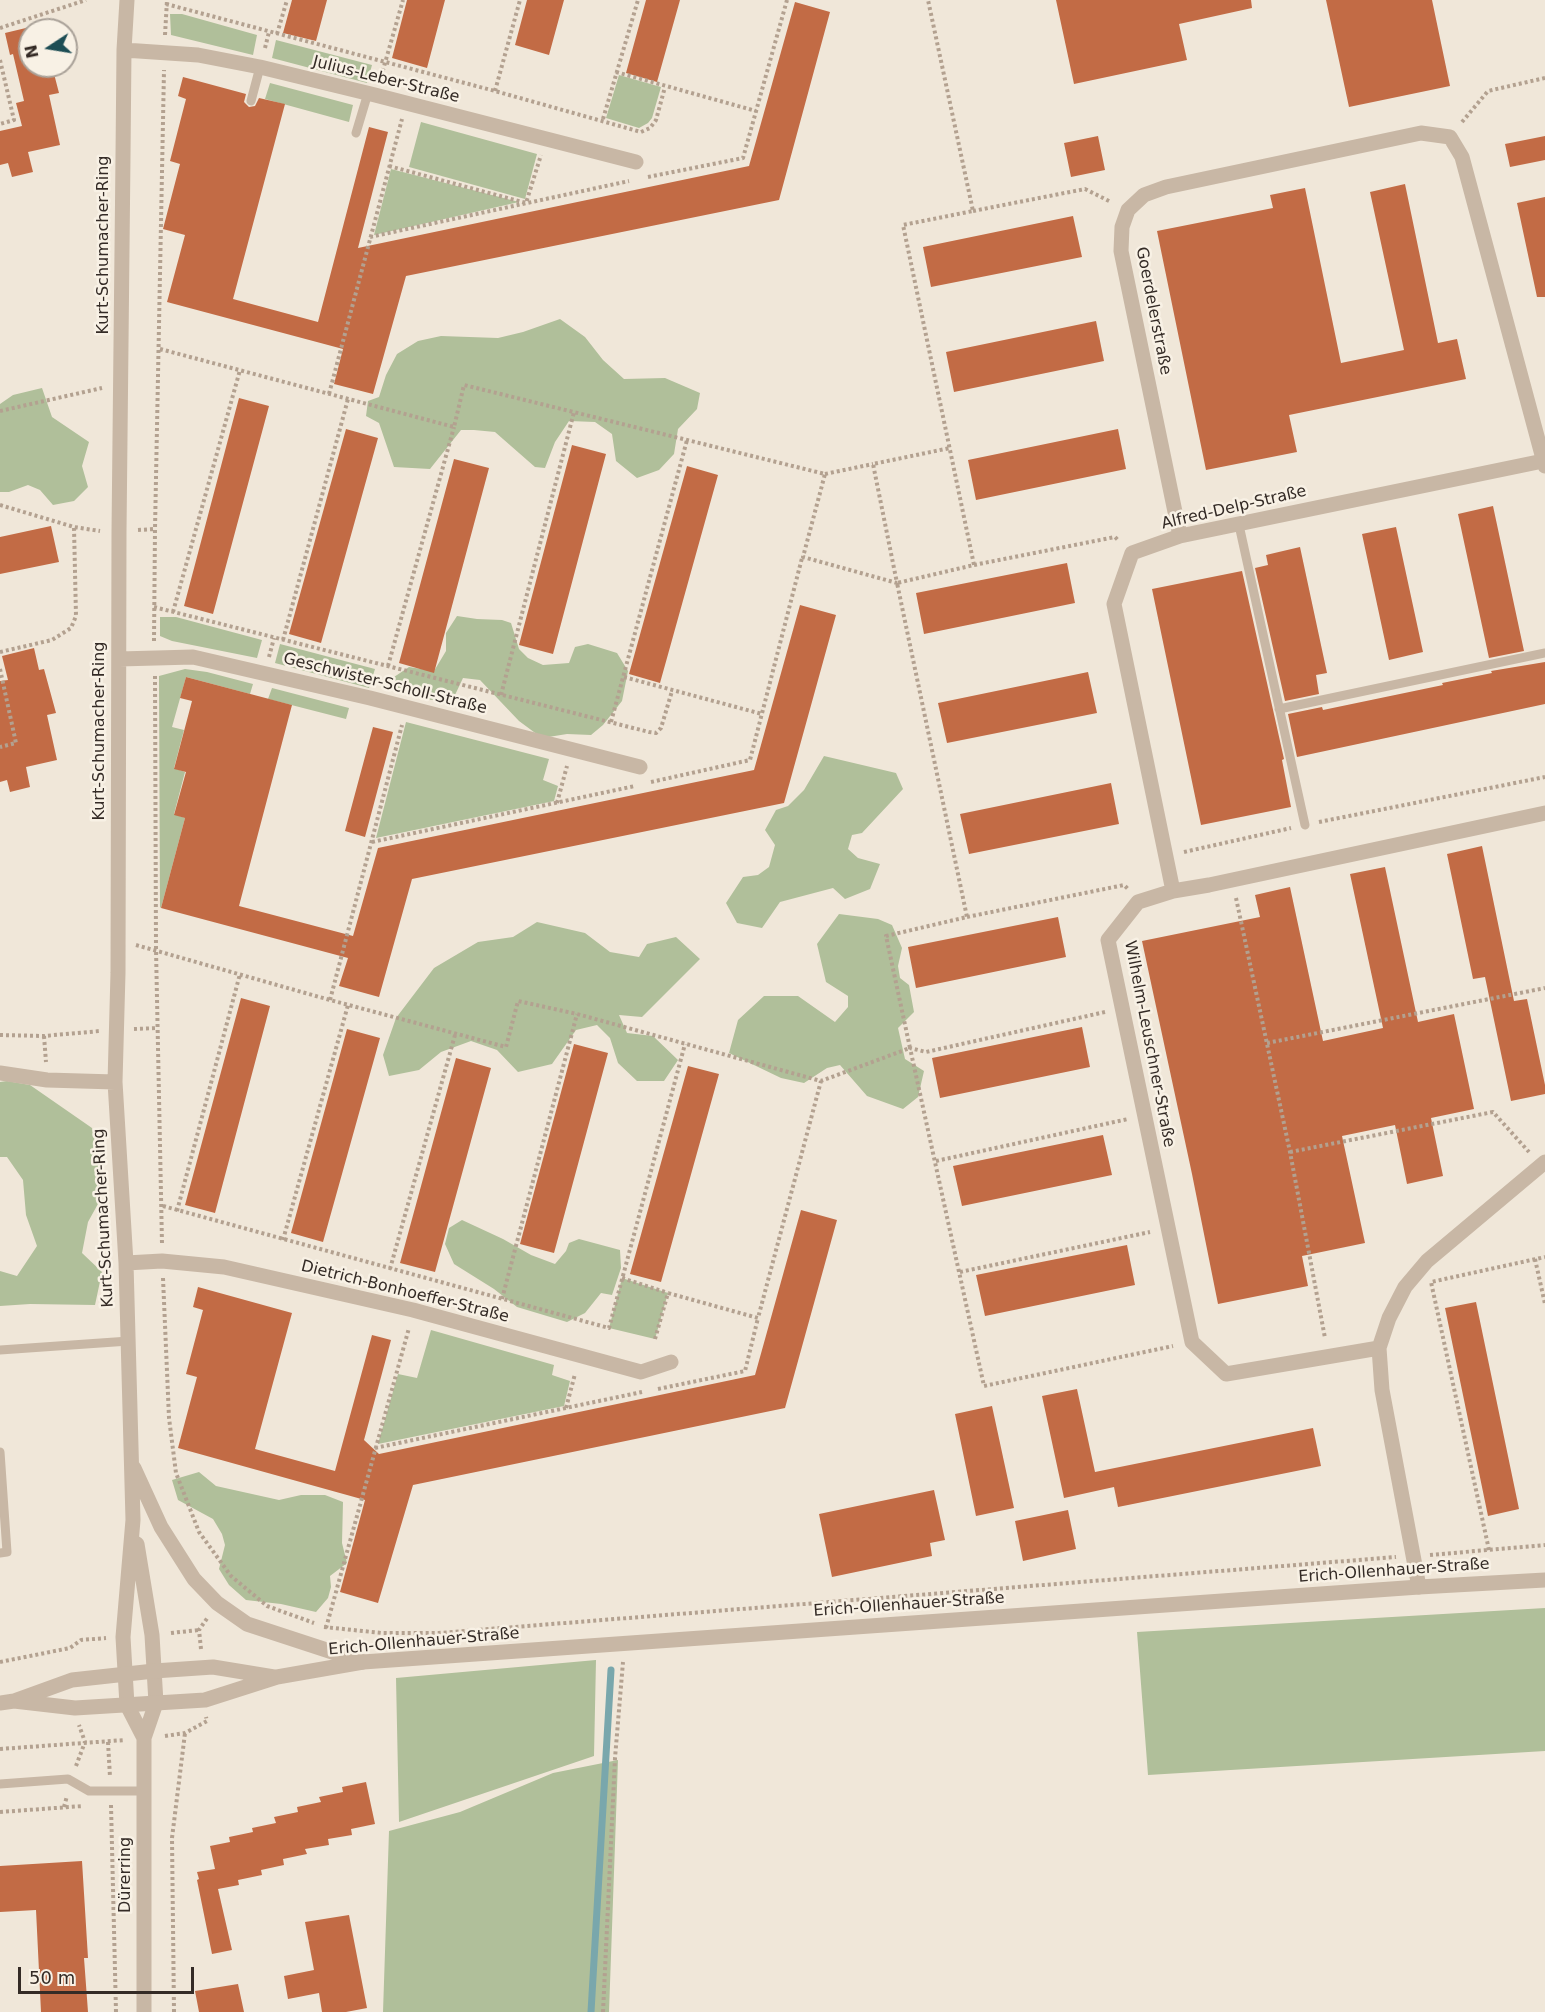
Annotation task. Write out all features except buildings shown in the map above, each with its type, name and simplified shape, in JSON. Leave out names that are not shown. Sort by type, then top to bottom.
[{"type":"street","name":"Kurt-Schumacher-Ring","points":[[127,0],[124,50],[115,1082],[126,1263],[132,1462],[133,1520],[123,1637],[128,1705]]},
{"type":"street","name":"Julius-Leber-Straße","points":[[124,50],[198,55],[260,67],[636,162]]},
{"type":"street","points":[[1128,210],[1144,195],[1166,188],[1421,133],[1450,136],[1462,157],[1544,463]]},
{"type":"street","name":"Goerdelerstraße","points":[[1128,210],[1122,226],[1122,251],[1180,536]]},
{"type":"street","name":"Alfred-Delp-Straße","points":[[1132,553],[1180,536],[1544,463]]},
{"type":"street","points":[[1132,553],[1114,604],[1173,891]]},
{"type":"street","name":"Geschwister-Scholl-Straße","points":[[119,659],[154,656],[193,657],[265,672],[640,767]]},
{"type":"street","points":[[1138,902],[1173,891],[1545,813]]},
{"type":"street","name":"Wilhelm-Leuschner-Straße","points":[[1138,902],[1108,940],[1192,1342]]},
{"type":"street","points":[[0,1073],[47,1080],[115,1082]]},
{"type":"street","points":[[1419,1587],[1382,1390],[1379,1348],[1389,1318],[1405,1287],[1427,1261],[1543,1163]]},
{"type":"street","name":"Dietrich-Bonhoeffer-Straße","points":[[126,1263],[162,1261],[224,1267],[413,1310],[641,1372],[671,1362]]},
{"type":"street","points":[[1192,1342],[1226,1374],[1379,1348]]},
{"type":"street","name":"Kurt-Schumacher-Ring","points":[[132,1462],[161,1527],[194,1579],[217,1603],[247,1624],[363,1662]]},
{"type":"street","name":"Kurt-Schumacher-Ring","points":[[133,1520],[152,1635],[154,1671]]},
{"type":"street","name":"Erich-Ollenhauer-Straße","points":[[7,1702],[75,1708],[205,1700],[277,1677],[363,1662],[1545,1580]]},
{"type":"street","name":"Erich-Ollenhauer-Straße","points":[[7,1702],[72,1680],[154,1671],[213,1667],[277,1677]]},
{"type":"street","name":"Dürerring","points":[[144,2012],[144,1738],[156,1703],[154,1671]]},
{"type":"street","name":"Dürerring","points":[[128,1705],[144,1738]]},
{"type":"lane","points":[[251,101],[260,67]]},
{"type":"lane","points":[[356,133],[372,94]]},
{"type":"lane","points":[[1239,525],[1305,825]]},
{"type":"lane","points":[[1279,709],[1545,653]]},
{"type":"lane","points":[[0,1350],[129,1341]]},
{"type":"lane","points":[[0,1452],[7,1552],[0,1553]]},
{"type":"lane","points":[[0,1784],[68,1779],[89,1791],[143,1791]]},
{"type":"path","points":[[0,28],[86,0]]},
{"type":"path","points":[[277,34],[287,0]]},
{"type":"path","points":[[372,94],[386,62],[403,0]]},
{"type":"path","points":[[495,91],[520,0]]},
{"type":"path","points":[[603,119],[638,0]]},
{"type":"path","points":[[928,0],[973,211]]},
{"type":"path","points":[[665,87],[656,120],[650,128],[641,132],[603,119],[277,34],[166,2],[154,607],[156,949],[163,1206],[162,1261],[169,1418],[176,1473],[200,1532],[231,1576],[267,1606],[326,1628],[382,1633],[439,1633],[1545,1545]]},
{"type":"path","points":[[0,60],[14,120],[0,124]]},
{"type":"path","points":[[616,72],[756,111]]},
{"type":"path","points":[[1450,136],[1488,91],[1545,78]]},
{"type":"path","points":[[329,394],[406,103]]},
{"type":"path","points":[[389,166],[526,203],[545,140]]},
{"type":"path","points":[[974,565],[903,225],[1085,189],[1128,210]]},
{"type":"path","points":[[160,349],[454,427]]},
{"type":"path","points":[[173,612],[240,370]]},
{"type":"path","points":[[0,411],[121,384]]},
{"type":"path","points":[[388,666],[464,385],[825,474],[950,448]]},
{"type":"path","points":[[283,640],[348,399]]},
{"type":"path","points":[[501,695],[574,412]]},
{"type":"path","points":[[611,722],[687,440]]},
{"type":"path","points":[[873,464],[967,917]]},
{"type":"path","points":[[825,474],[802,557],[897,583],[1115,537],[1132,553]]},
{"type":"path","points":[[0,505],[91,531],[119,532],[155,528]]},
{"type":"path","points":[[0,652],[52,640],[71,628],[76,616],[74,527]]},
{"type":"path","points":[[154,607],[656,733],[662,728],[672,691]]},
{"type":"path","points":[[0,669],[16,743],[0,747]]},
{"type":"path","points":[[624,677],[762,714]]},
{"type":"path","points":[[330,1000],[407,707]]},
{"type":"path","points":[[557,803],[571,750]]},
{"type":"path","points":[[1166,856],[1305,825],[1545,777]]},
{"type":"path","points":[[1232,880],[1290,1152],[1328,1357]]},
{"type":"path","points":[[1138,902],[1124,885],[886,936],[984,1386],[1192,1342]]},
{"type":"path","points":[[117,940],[156,949],[455,1035],[506,1047],[518,1001],[577,1014],[821,1081],[910,1048],[926,1052],[1122,1008]]},
{"type":"path","points":[[177,1211],[240,974]]},
{"type":"path","points":[[1267,1043],[1545,988]]},
{"type":"path","points":[[283,1240],[348,1005]]},
{"type":"path","points":[[502,1299],[577,1014]]},
{"type":"path","points":[[0,1035],[45,1036],[158,1028]]},
{"type":"path","points":[[390,1269],[455,1035]]},
{"type":"path","points":[[163,1206],[609,1328],[685,1044]]},
{"type":"path","points":[[655,1389],[745,1371],[821,1081]]},
{"type":"path","points":[[1290,1152],[1493,1112],[1543,1163]]},
{"type":"path","points":[[936,1161],[1144,1116]]},
{"type":"path","points":[[960,1272],[1168,1228]]},
{"type":"path","points":[[1488,1550],[1431,1282],[1545,1257]]},
{"type":"path","points":[[1535,1259],[1545,1304]]},
{"type":"path","points":[[622,1278],[758,1318]]},
{"type":"path","points":[[655,1340],[668,1293]]},
{"type":"path","points":[[326,1628],[413,1310]]},
{"type":"path","points":[[566,1408],[580,1355]]},
{"type":"path","points":[[375,1448],[644,1392]]},
{"type":"path","points":[[161,1634],[199,1630],[201,1657]]},
{"type":"path","points":[[0,1662],[70,1648],[81,1640],[112,1638]]},
{"type":"path","points":[[603,2012],[615,1758],[624,1643]]},
{"type":"path","points":[[164,1736],[185,1733],[207,1721],[206,1711]]},
{"type":"path","points":[[77,1720],[85,1742]]},
{"type":"path","points":[[174,2012],[172,1838],[185,1733]]},
{"type":"path","points":[[0,1749],[120,1740]]},
{"type":"path","points":[[108,1742],[116,2012]]},
{"type":"path","points":[[0,1812],[87,1806]]},
{"type":"green space","points":[[170,14],[182,14],[257,35],[253,55],[171,35]]},
{"type":"green space","points":[[276,40],[372,65],[367,83],[272,58]]},
{"type":"green space","points":[[619,75],[661,87],[652,118],[639,128],[606,118]]},
{"type":"green space","points":[[270,83],[353,105],[349,122],[265,99]]},
{"type":"green space","points":[[421,122],[537,154],[525,199],[409,167]]},
{"type":"green space","points":[[391,169],[519,202],[374,235]]},
{"type":"green space","points":[[560,319],[585,337],[603,360],[624,379],[665,378],[700,393],[697,409],[678,429],[674,454],[659,470],[637,478],[616,461],[612,434],[595,422],[569,421],[555,442],[545,468],[535,467],[495,432],[474,430],[461,430],[430,469],[394,467],[379,423],[366,416],[368,401],[379,397],[386,375],[397,354],[418,341],[441,336],[498,338]]},
{"type":"green space","points":[[42,388],[52,417],[89,442],[82,466],[88,487],[74,501],[53,505],[40,490],[28,485],[9,492],[0,492],[0,404],[13,395]]},
{"type":"green space","points":[[457,616],[502,620],[511,623],[519,649],[528,658],[543,665],[569,663],[575,647],[588,644],[617,653],[628,671],[622,701],[603,725],[591,735],[567,734],[542,738],[519,721],[480,680],[463,678],[455,695],[431,700],[396,687],[394,677],[409,667],[434,671],[446,651],[446,633]]},
{"type":"green space","points":[[160,617],[176,617],[262,640],[257,658],[172,641],[160,636]]},
{"type":"green space","points":[[280,644],[375,669],[369,688],[275,663]]},
{"type":"green space","points":[[185,669],[207,672],[253,684],[250,694],[186,677],[172,727],[184,730],[174,768],[185,772],[174,814],[185,818],[161,908],[159,676]]},
{"type":"green space","points":[[272,688],[349,708],[346,719],[268,699]]},
{"type":"green space","points":[[406,722],[549,759],[543,780],[558,786],[554,801],[376,838]]},
{"type":"green space","points":[[824,756],[896,773],[903,789],[862,833],[852,835],[848,849],[858,858],[880,864],[870,889],[845,899],[833,888],[780,902],[762,928],[737,923],[726,903],[743,877],[758,875],[769,867],[775,845],[765,830],[776,810],[788,806],[804,790]]},
{"type":"green space","points":[[839,914],[878,919],[892,925],[902,948],[898,966],[900,978],[909,985],[914,1012],[898,1028],[905,1059],[924,1071],[918,1097],[903,1109],[867,1096],[840,1065],[827,1068],[804,1083],[781,1078],[729,1053],[738,1020],[764,996],[798,996],[835,1022],[848,1007],[848,996],[826,982],[817,944]]},
{"type":"green space","points":[[537,922],[585,933],[610,952],[639,957],[647,944],[676,937],[700,959],[642,1017],[619,1015],[627,1033],[653,1036],[678,1060],[664,1081],[637,1081],[618,1063],[610,1038],[597,1025],[576,1030],[552,1064],[518,1072],[497,1050],[471,1041],[441,1052],[419,1070],[389,1076],[383,1055],[396,1018],[434,968],[478,942],[513,937]]},
{"type":"green space","points":[[0,1082],[30,1085],[92,1128],[105,1175],[99,1202],[88,1222],[82,1253],[102,1272],[95,1305],[0,1306],[0,1271],[17,1276],[37,1246],[26,1215],[23,1180],[7,1157],[0,1157]]},
{"type":"green space","points":[[462,1220],[531,1255],[555,1264],[566,1251],[569,1243],[579,1239],[620,1250],[621,1268],[612,1295],[601,1293],[585,1313],[567,1322],[517,1307],[494,1289],[454,1264],[445,1244],[449,1228]]},
{"type":"green space","points":[[622,1278],[668,1293],[655,1339],[609,1328]]},
{"type":"green space","points":[[431,1330],[554,1365],[552,1375],[570,1381],[564,1406],[378,1444],[398,1374],[417,1378]]},
{"type":"green space","points":[[199,1472],[216,1486],[279,1500],[301,1495],[325,1495],[343,1502],[342,1543],[347,1563],[330,1576],[331,1587],[328,1598],[316,1612],[281,1604],[246,1600],[229,1585],[219,1569],[225,1545],[222,1534],[213,1519],[178,1500],[172,1480]]},
{"type":"green space","points":[[1545,1608],[1545,1751],[1148,1775],[1137,1632]]},
{"type":"green space","points":[[596,1660],[594,1756],[399,1822],[396,1678]]},
{"type":"green space","points":[[618,1760],[609,2012],[383,2012],[389,1831],[460,1812],[553,1773]]},
{"type":"waterway","points":[[591,2012],[611,1670]]}]
